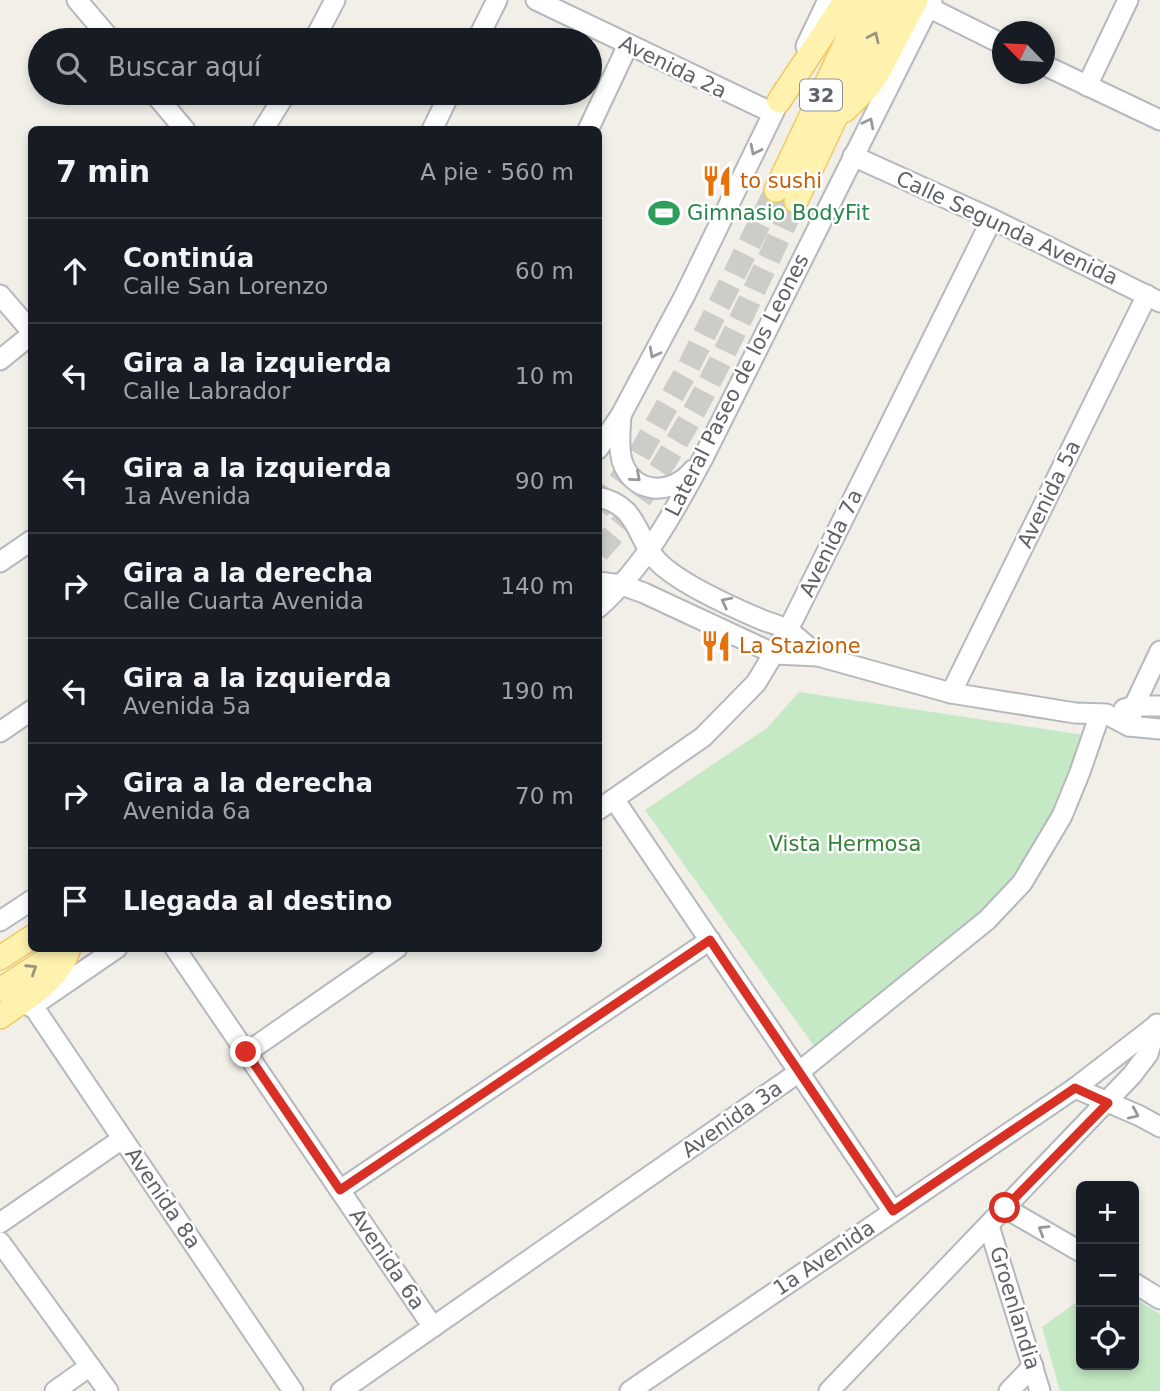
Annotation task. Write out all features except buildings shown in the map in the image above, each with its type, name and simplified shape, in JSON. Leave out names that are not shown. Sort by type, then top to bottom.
[{"type":"main road","points":[[776,107],[846,0]]},
{"type":"main road","name":"32","points":[[776,190],[866,0]]},
{"type":"main road","name":"32","points":[[796,201],[891,0]]},
{"type":"main road","points":[[835,119],[869,86],[925,2]]},
{"type":"main road","points":[[0,990],[60,952]]},
{"type":"main road","points":[[0,1017],[50,980],[60,968],[65,952]]},
{"type":"street","points":[[77,0],[101,28]]},
{"type":"street","points":[[320,28],[335,0]]},
{"type":"street","points":[[483,28],[497,0]]},
{"type":"street","name":"Avenida 2a","points":[[536,0],[593,28]]},
{"type":"street","points":[[602,443],[621,415],[685,295],[828,0]]},
{"type":"street","points":[[1087,86],[1128,0]]},
{"type":"street","points":[[925,2],[992,38]]},
{"type":"street","name":"Lateral Paseo de los Leones","points":[[602,604],[622,585],[648,552],[703,458],[853,156],[925,2]]},
{"type":"street","name":"Avenida 2a","points":[[602,32],[776,107]]},
{"type":"street","points":[[602,100],[628,45]]},
{"type":"street","points":[[1055,70],[1160,120]]},
{"type":"street","points":[[164,105],[182,126]]},
{"type":"street","points":[[265,126],[278,105]]},
{"type":"street","points":[[434,126],[444,105]]},
{"type":"street","points":[[590,126],[600,105]]},
{"type":"street","name":"Calle Segunda Avenida","points":[[853,156],[992,219],[1153,298]]},
{"type":"street","name":"Avenida 7a","points":[[606,804],[703,737],[756,683],[788,630],[992,219]]},
{"type":"street","points":[[0,295],[28,328]]},
{"type":"street","name":"Avenida 5a","points":[[951,694],[1153,298]]},
{"type":"street","points":[[0,360],[28,336]]},
{"type":"street","points":[[621,415],[619,448],[623,464],[631,477],[642,485],[658,489],[677,485],[687,478],[703,458]]},
{"type":"street","points":[[602,498],[624,507],[635,520],[648,552],[664,568],[758,618],[788,630],[818,656]]},
{"type":"street","points":[[0,562],[28,543]]},
{"type":"street","points":[[602,582],[622,585],[643,593],[775,654],[818,656],[951,694],[1075,713],[1103,714],[1134,706],[1160,706]]},
{"type":"street","points":[[1129,726],[1134,706],[1160,651]]},
{"type":"street","points":[[0,732],[28,713]]},
{"type":"street","points":[[1103,714],[1129,726],[1160,729]]},
{"type":"street","name":"Avenida 3a","points":[[341,1391],[799,1072],[987,920],[1022,883],[1062,816],[1103,714]]},
{"type":"street","points":[[606,804],[710,940],[893,1211]]},
{"type":"street","points":[[0,921],[28,903]]},
{"type":"street","points":[[340,1190],[710,940]]},
{"type":"street","points":[[0,1026],[111,952]]},
{"type":"street","name":"Avenida 6a","points":[[178,952],[433,1327]]},
{"type":"street","points":[[246,1052],[391,952]]},
{"type":"street","name":"Avenida 8a","points":[[33,1006],[293,1391]]},
{"type":"street","points":[[829,1391],[1108,1103],[1148,1054],[1157,1023]]},
{"type":"street","name":"1a Avenida","points":[[630,1391],[1075,1088],[1157,1023]]},
{"type":"street","points":[[1075,1088],[1160,1127]]},
{"type":"street","points":[[0,1223],[122,1139]]},
{"type":"street","points":[[1005,1208],[1076,1249]]},
{"type":"street","name":"Groenlandia","points":[[989,1226],[1040,1391]]},
{"type":"street","points":[[0,1242],[108,1391]]},
{"type":"street","points":[[1139,1286],[1160,1298]]},
{"type":"street","points":[[55,1391],[90,1366]]},
{"type":"street","points":[[1009,1391],[1033,1366]]},
{"type":"green space","name":"Vista Hermosa","points":[[799,692],[1084,735],[1032,857],[975,920],[814,1046],[645,810],[767,728]]},
{"type":"green space","points":[[1139,1301],[1160,1314],[1160,1391],[1060,1391],[1042,1327],[1076,1303],[1076,1370],[1139,1370]]},
{"type":"tunnel","points":[[602,504],[638,457],[687,370],[776,190]]},
{"type":"tunnel","points":[[602,547],[629,514],[684,430],[732,338],[796,201]]},
{"type":"place","name":"to sushi","points":[[717,181]]},
{"type":"place","name":"Gimnasio BodyFit","points":[[664,213]]},
{"type":"place","name":"La Stazione","points":[[716,646]]},
{"type":"route","points":[[246,1052],[340,1190],[710,940],[893,1211],[1075,1088],[1108,1103],[1005,1208]]}]
